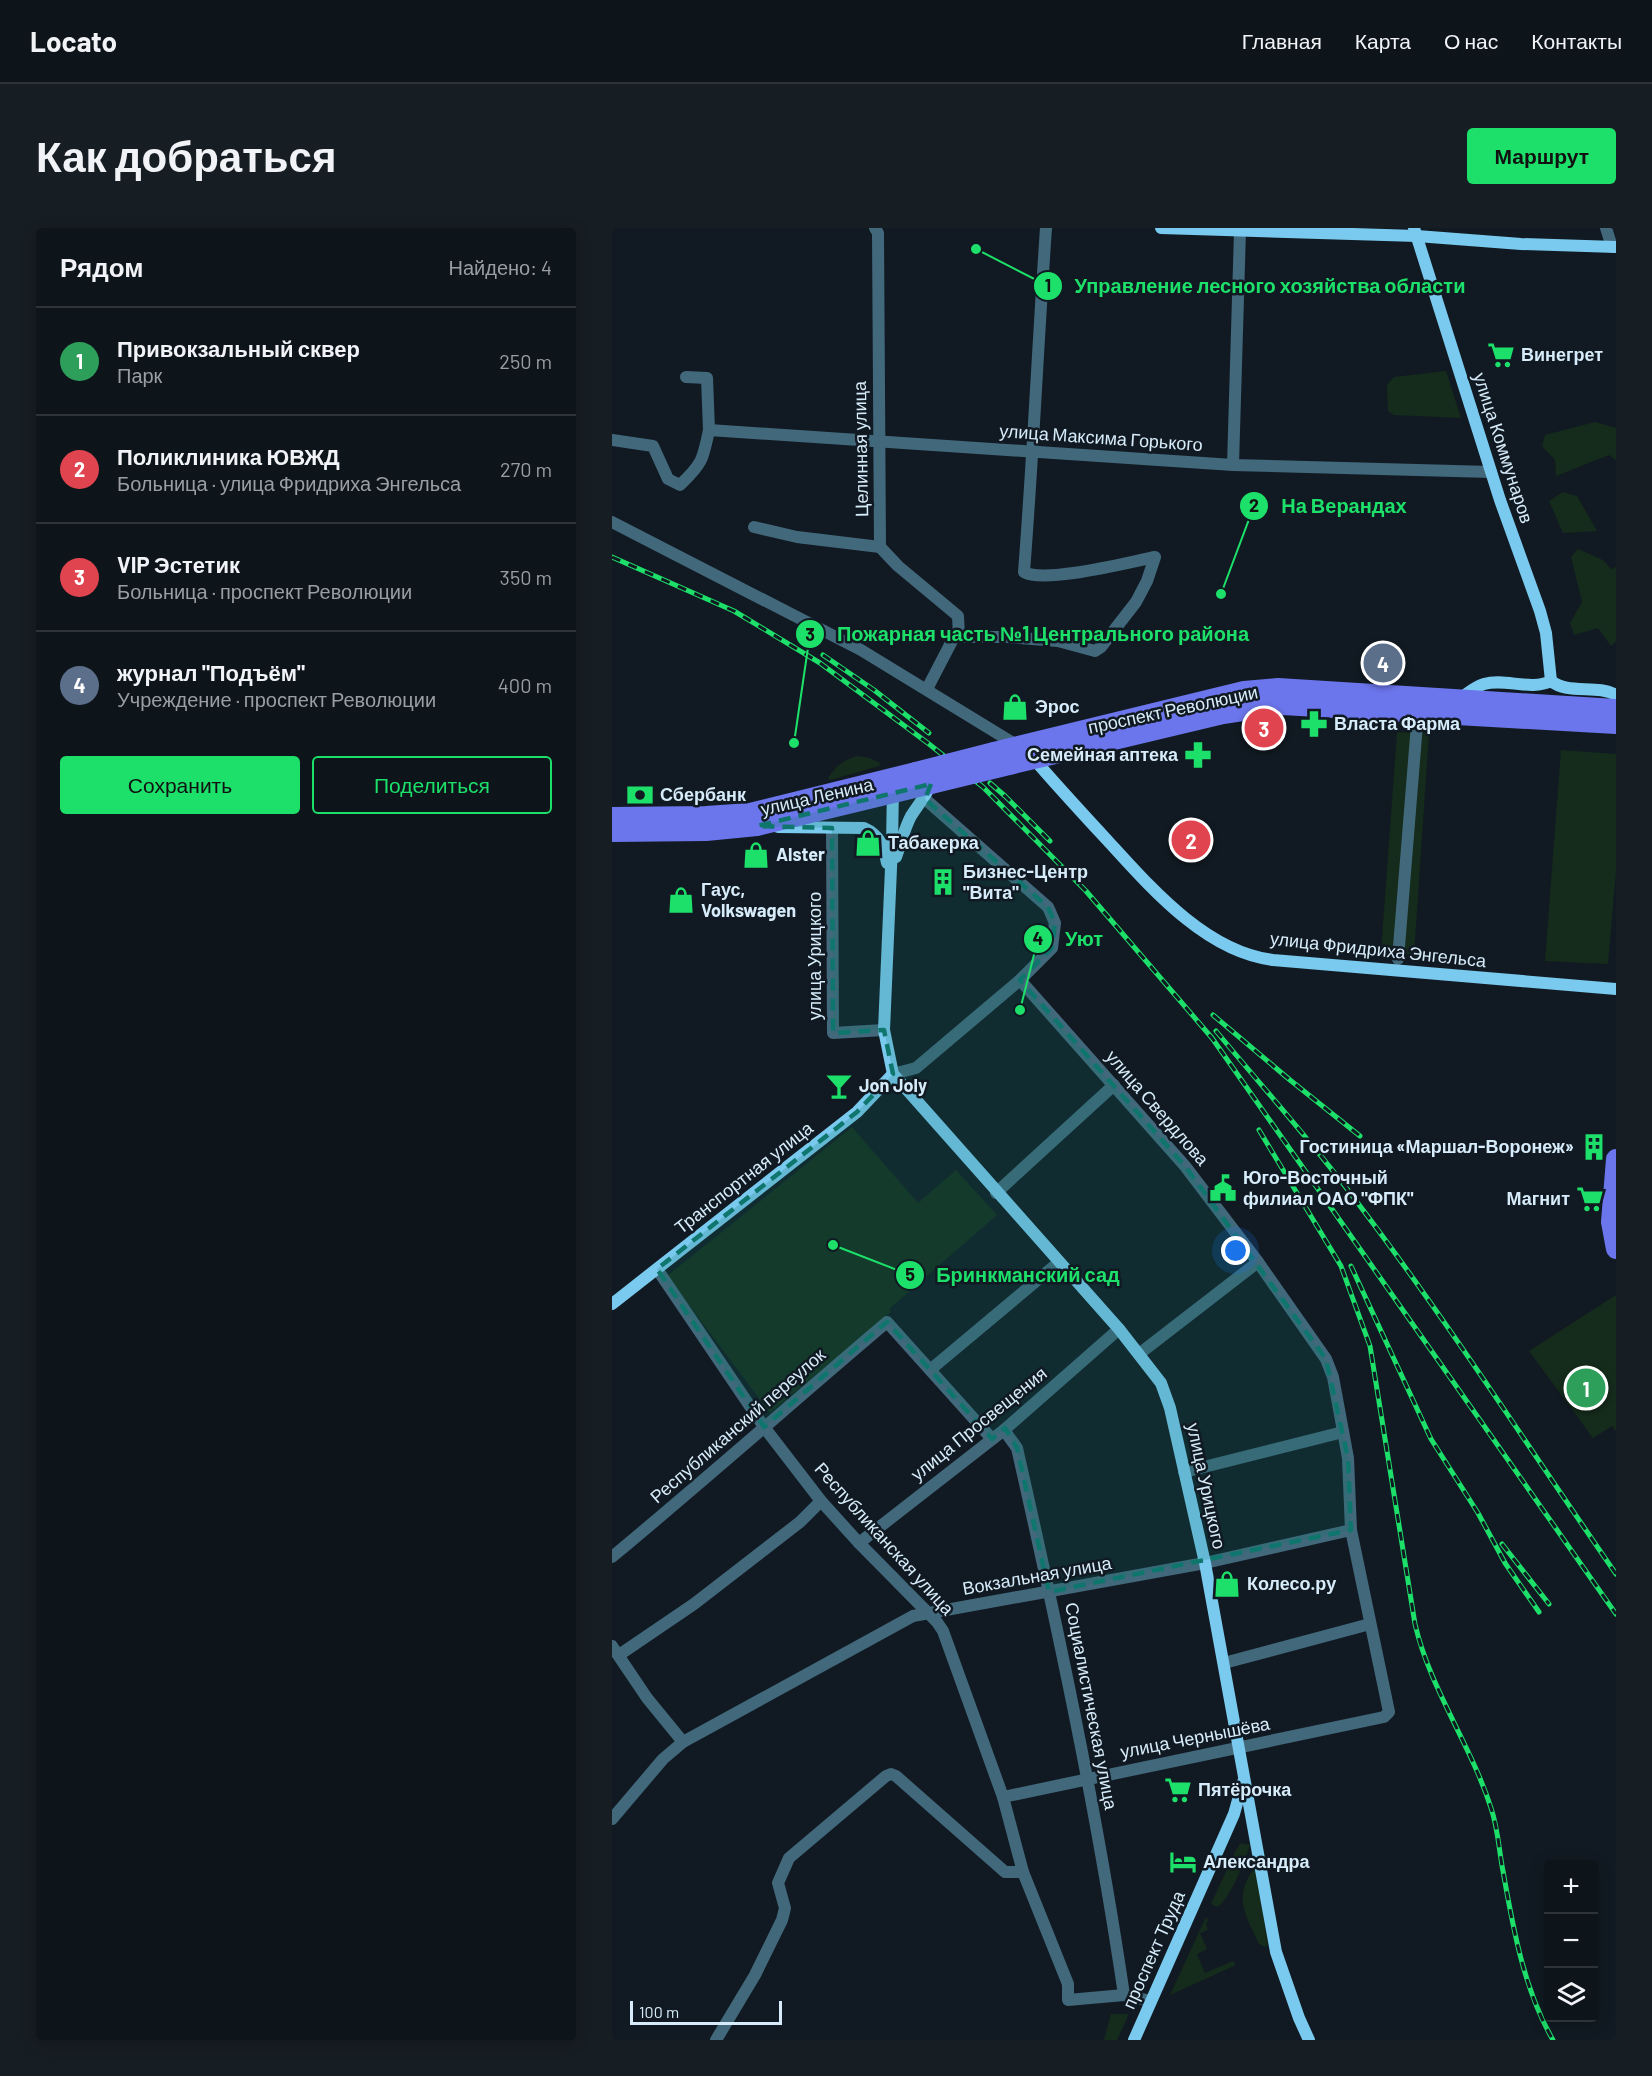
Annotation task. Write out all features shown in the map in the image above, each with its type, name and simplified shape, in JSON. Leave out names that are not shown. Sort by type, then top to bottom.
[{"type":"main road","points":[[1161,228],[1416,232],[1521,244],[1614,247]]},
{"type":"main road","name":"улица Коммунаров","points":[[1416,232],[1491,472],[1546,633],[1551,681]]},
{"type":"main road","points":[[1459,699],[1485,683],[1540,684],[1551,681],[1561,687],[1602,690],[1616,695]]},
{"type":"main road","name":"проспект Революции","points":[[1018,746],[1244,691],[1278,688],[1616,709]]},
{"type":"main road","name":"проспект Революции","points":[[1034,759],[1222,714],[1283,705],[1616,724]]},
{"type":"main road","name":"улица Ленина","points":[[924,785],[994,752],[1018,746]]},
{"type":"main road","name":"улица Ленина","points":[[612,817],[750,813],[892,786],[924,785],[1034,759]]},
{"type":"main road","name":"улица Фридриха Энгельса","points":[[1034,759],[1169,905],[1199,930],[1235,948],[1273,960],[1616,989]]},
{"type":"main road","points":[[891,876],[906,826],[924,785]]},
{"type":"main road","points":[[892,786],[891,876],[884,1030],[892,1074]]},
{"type":"main road","name":"улица Ленина","points":[[757,826],[892,786]]},
{"type":"main road","name":"улица Ленина","points":[[612,832],[706,831],[757,826],[864,828],[875,835],[884,846],[891,876]]},
{"type":"main road","name":"улица Урицкого","points":[[892,1074],[1119,1329],[1161,1383],[1170,1408],[1205,1563],[1276,1952],[1299,2018],[1310,2040]]},
{"type":"main road","name":"Транспортная улица","points":[[612,1304],[857,1112],[892,1074]]},
{"type":"main road","points":[[1616,1159],[1611,1222],[1616,1249]]},
{"type":"main road","name":"проспект Труда","points":[[1134,2040],[1234,1814],[1244,1773]]},
{"type":"street","name":"Целинная улица","points":[[875,228],[878,234],[880,547]]},
{"type":"street","points":[[927,689],[954,636],[1058,641],[1095,651],[1101,647],[1136,602],[1155,557],[1057,574],[1029,575],[1024,572],[1034,453],[1035,391],[1046,228]]},
{"type":"street","points":[[1606,228],[1614,247]]},
{"type":"street","points":[[1233,465],[1248,230]]},
{"type":"street","points":[[612,440],[652,446],[668,479],[680,484],[698,468],[704,458],[709,430],[707,378],[686,377]]},
{"type":"street","name":"улица Максима Горького","points":[[709,430],[1233,465],[1491,472]]},
{"type":"street","points":[[612,522],[833,635],[927,689],[1018,746]]},
{"type":"street","points":[[754,528],[797,537],[880,547],[898,566],[958,616],[959,636]]},
{"type":"street","points":[[1398,959],[1417,724]]},
{"type":"street","points":[[892,1074],[916,1068],[1020,980],[1053,948],[1055,923],[1048,907],[924,785]]},
{"type":"street","name":"улица Урицкого","points":[[832,828],[832,1021],[834,1033],[884,1030]]},
{"type":"street","name":"улица Свердлова","points":[[1020,980],[1185,1166],[1258,1262],[1326,1359],[1333,1377],[1348,1458],[1351,1530],[1389,1708]]},
{"type":"street","points":[[996,1193],[1114,1085]]},
{"type":"street","points":[[992,1440],[930,1370],[1059,1262]]},
{"type":"street","points":[[1139,1354],[1258,1262]]},
{"type":"street","name":"Республиканская улица","points":[[657,1269],[764,1427],[821,1501],[919,1605],[931,1613],[943,1631],[1003,1797],[1023,1872],[1068,1984],[1068,2000],[1124,1995]]},
{"type":"street","name":"Республиканский переулок","points":[[612,1557],[887,1322],[930,1370]]},
{"type":"street","name":"улица Просвещения","points":[[859,1543],[992,1440],[1119,1329]]},
{"type":"street","name":"Социалистическая улица","points":[[1004,1430],[1017,1448],[1049,1592],[1111,1905],[1124,1995]]},
{"type":"street","points":[[1184,1472],[1343,1432]]},
{"type":"street","points":[[683,1742],[647,1698],[615,1651],[694,1604],[800,1522],[821,1501]]},
{"type":"street","name":"Вокзальная улица","points":[[612,1819],[663,1759],[683,1742],[913,1616],[1205,1563],[1351,1530]]},
{"type":"street","points":[[1224,1663],[1370,1624]]},
{"type":"street","name":"улица Чернышёва","points":[[1003,1797],[1384,1717],[1389,1712],[1389,1708]]},
{"type":"street","points":[[716,2040],[755,1975],[782,1920],[785,1908],[778,1883],[789,1858],[886,1776],[891,1774],[896,1776],[1005,1872],[1023,1872]]},
{"type":"street","points":[[1124,1995],[1151,2001]]},
{"type":"highlighted area","points":[[931,784],[925,799],[1048,907],[1055,923],[1052,948],[1020,980],[1185,1166],[1326,1359],[1348,1458],[1351,1530],[1049,1592],[1017,1448],[1005,1428],[992,1439],[887,1322],[764,1427],[657,1269],[857,1112],[893,1074],[884,1030],[833,1033],[832,828],[757,826]]},
{"type":"green space","points":[[1446,371],[1461,418],[1394,415],[1388,411],[1387,385],[1394,377]]},
{"type":"green space","points":[[1595,422],[1616,428],[1616,460],[1609,455],[1556,476],[1555,460],[1542,446],[1545,435]]},
{"type":"green space","points":[[1563,492],[1577,496],[1597,531],[1563,533],[1549,501]]},
{"type":"green space","points":[[1578,549],[1603,560],[1611,569],[1616,567],[1616,641],[1611,646],[1598,628],[1574,635],[1570,623],[1582,602],[1571,557]]},
{"type":"green space","points":[[1397,732],[1429,733],[1414,955],[1381,952]]},
{"type":"green space","points":[[1561,750],[1616,754],[1616,872],[1608,964],[1545,961]]},
{"type":"green space","points":[[857,756],[870,758],[880,763],[879,766],[830,780],[828,778],[840,764]]},
{"type":"green space","points":[[852,1127],[918,1203],[956,1170],[997,1215],[889,1309],[891,1312],[770,1413],[667,1276]]},
{"type":"green space","points":[[1616,1295],[1616,1431],[1612,1426],[1593,1438],[1529,1351]]},
{"type":"green space","points":[[1241,1843],[1250,1845],[1245,1860],[1232,1888],[1217,1907],[1211,1904]]},
{"type":"green space","points":[[1253,1870],[1256,1871],[1268,1945],[1265,1947],[1259,1944],[1244,1907],[1244,1890]]},
{"type":"green space","points":[[1206,1917],[1208,1930],[1200,1933],[1207,1949],[1197,1954],[1205,1973],[1233,1961],[1234,1966],[1170,1995]]},
{"type":"green space","points":[[1111,2014],[1129,2014],[1117,2040],[1104,2040]]},
{"type":"railway","points":[[612,557],[734,611],[820,663],[983,787],[1086,891],[1212,1038],[1616,1614]]},
{"type":"railway","points":[[823,655],[874,690],[929,733]]},
{"type":"railway","points":[[990,783],[1050,841]]},
{"type":"railway","points":[[1213,1015],[1360,1136]]},
{"type":"railway","points":[[1216,1031],[1343,1183],[1458,1342],[1616,1574]]},
{"type":"railway","points":[[1259,1130],[1341,1266],[1370,1346],[1415,1624],[1430,1671],[1473,1762],[1491,1808],[1521,1958],[1534,2001],[1553,2040]]},
{"type":"railway","points":[[1351,1266],[1431,1439],[1478,1513],[1505,1563],[1539,1612]]},
{"type":"railway","points":[[1502,1544],[1549,1604]]},
{"type":"place","name":"Управление лесного хозяйства области","points":[[976,249]]},
{"type":"place","name":"Винегрет","points":[[1501,355]]},
{"type":"place","name":"На Верандах","points":[[1221,594]]},
{"type":"place","name":"журнал \"Подъём\"","points":[[1383,663]]},
{"type":"place","name":"Эрос","points":[[1015,707]]},
{"type":"place","name":"Власта Фарма","points":[[1314,724]]},
{"type":"place","name":"VIP Эстетик","points":[[1264,728]]},
{"type":"place","name":"Пожарная часть №1 Центрального района","points":[[794,743]]},
{"type":"place","name":"Семейная аптека","points":[[1198,755]]},
{"type":"place","name":"Сбербанк","points":[[640,795]]},
{"type":"place","name":"Поликлиника ЮВЖД","points":[[1191,840]]},
{"type":"place","name":"Табакерка","points":[[868,843]]},
{"type":"place","name":"Alster","points":[[756,855]]},
{"type":"place","name":"Бизнес-Центр \"Вита\"","points":[[943,882]]},
{"type":"place","name":"Гаус, Volkswagen","points":[[681,900]]},
{"type":"place","name":"Уют","points":[[1020,1010]]},
{"type":"place","name":"Jon Joly","points":[[839,1086]]},
{"type":"place","name":"Гостиница «Маршал-Воронеж»","points":[[1594,1147]]},
{"type":"place","name":"Юго-Восточный филиал ОАО \"ФПК\"","points":[[1223,1188]]},
{"type":"place","name":"Магнит","points":[[1590,1199]]},
{"type":"place","name":"Бринкманский сад","points":[[833,1245]]},
{"type":"place","name":"Привокзальный сквер","points":[[1586,1388]]},
{"type":"place","name":"Колесо.ру","points":[[1227,1584]]},
{"type":"place","name":"Пятёрочка","points":[[1178,1790]]},
{"type":"place","name":"Александра","points":[[1183,1862]]}]
